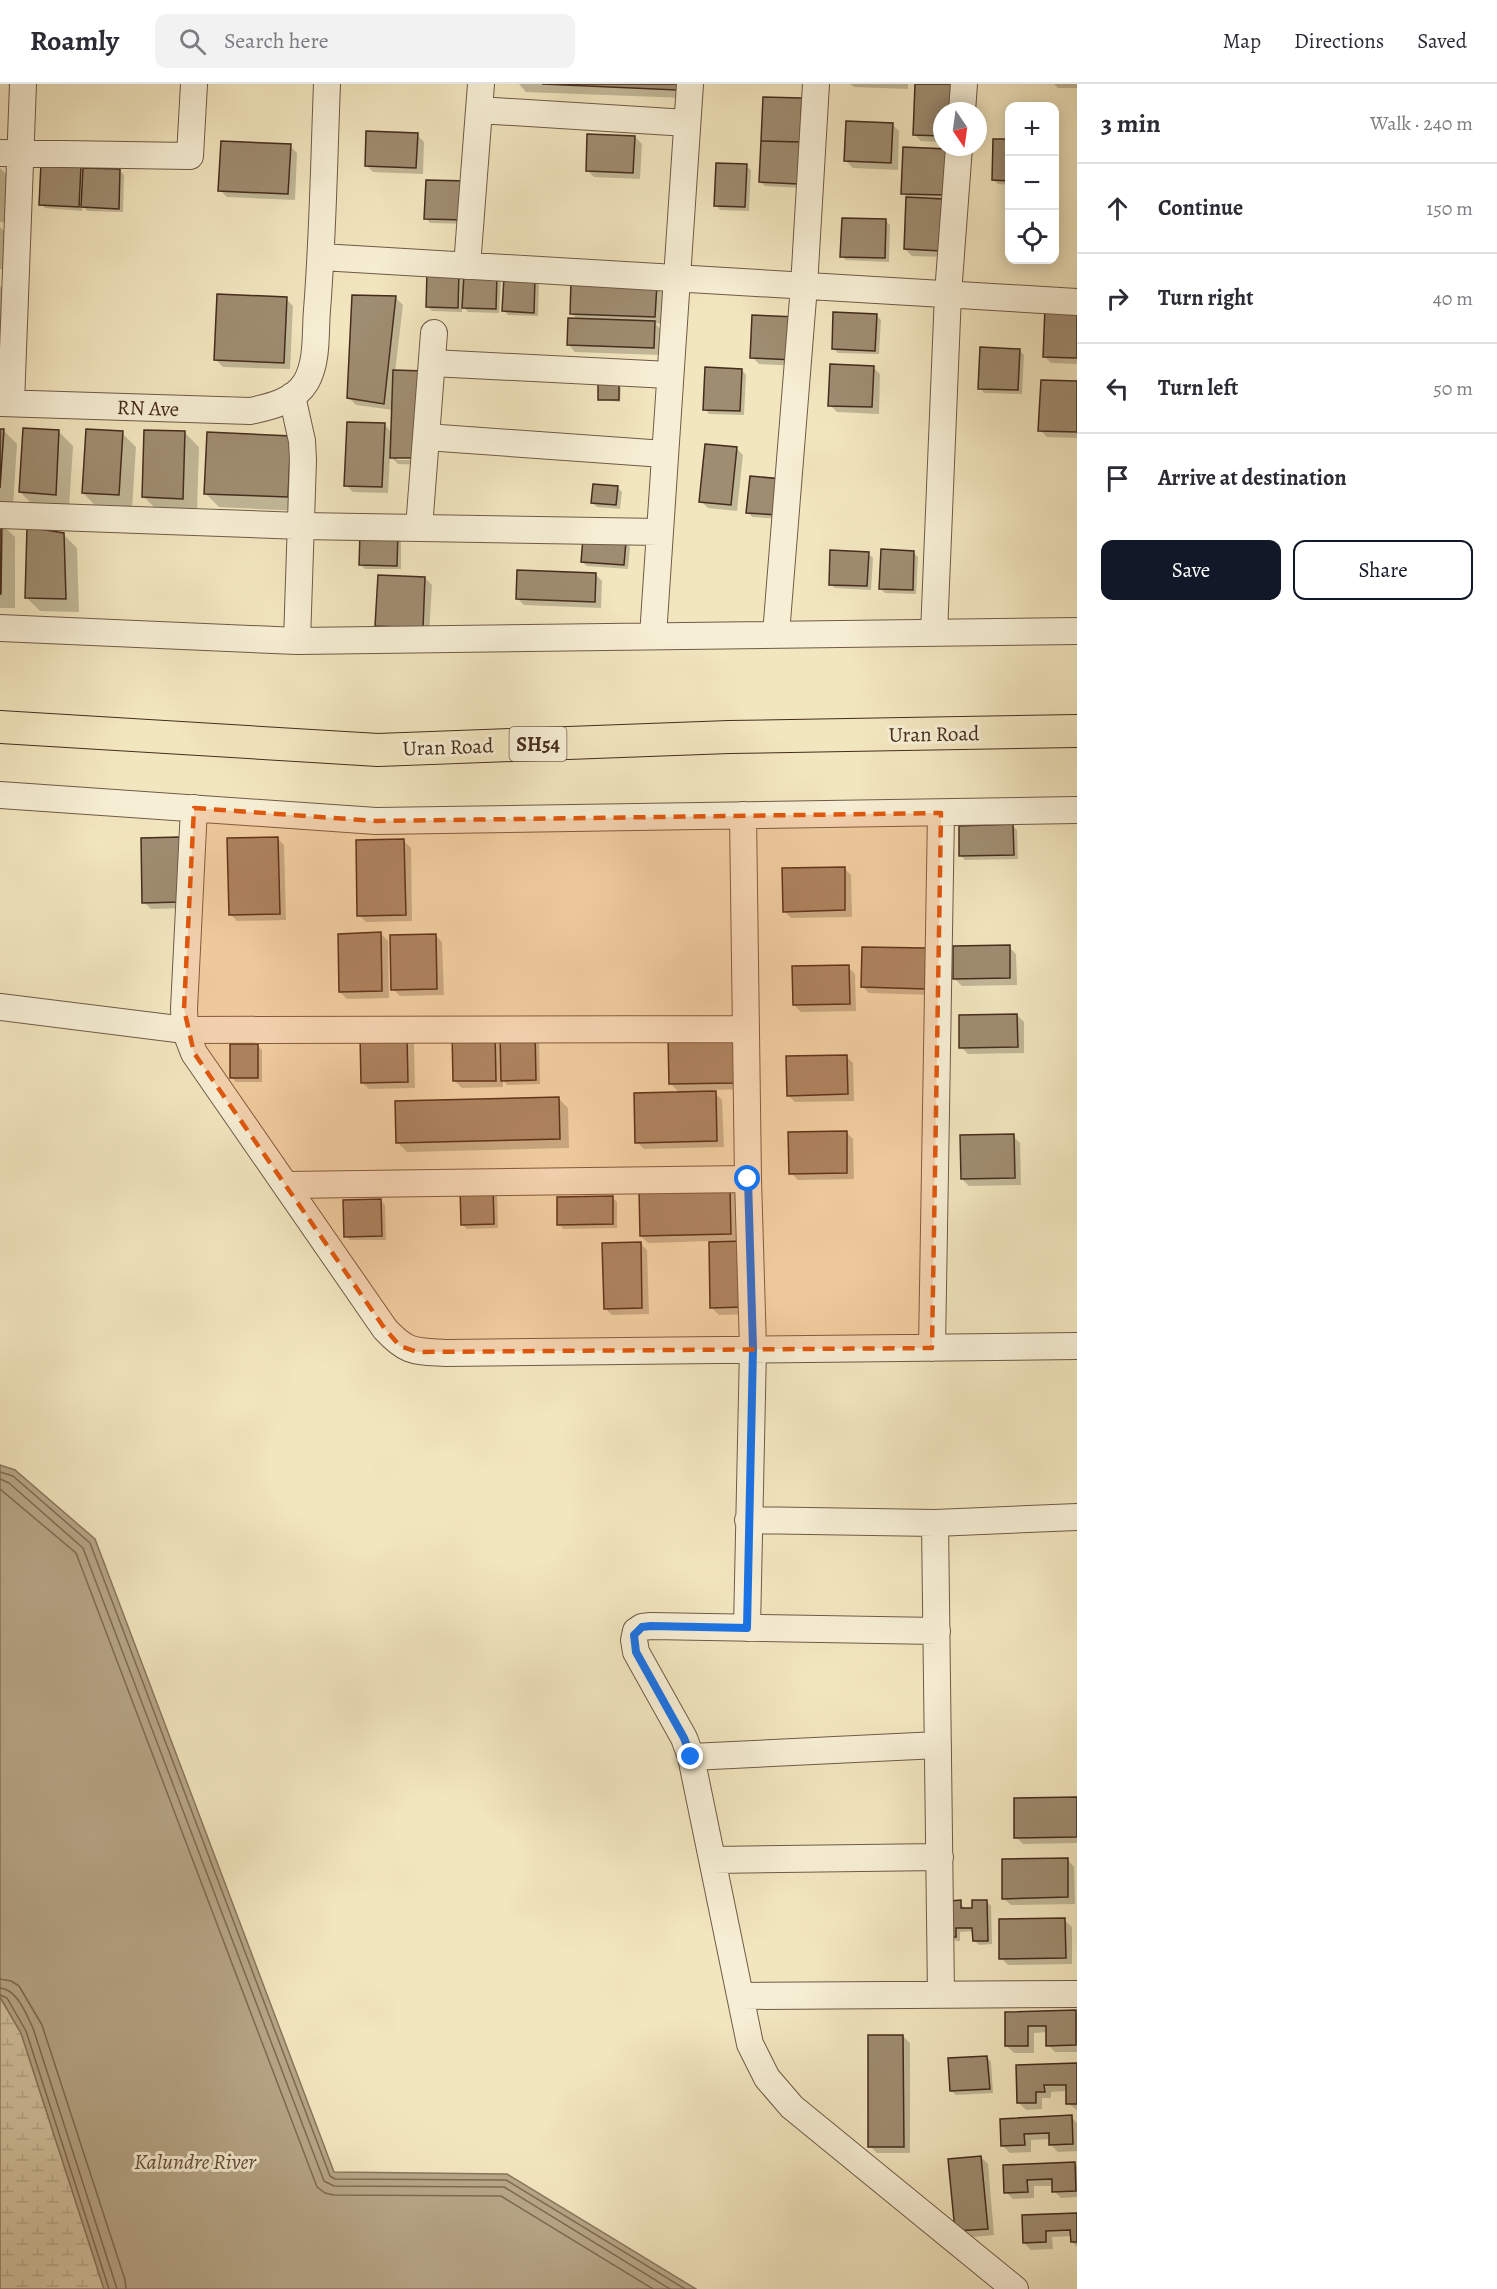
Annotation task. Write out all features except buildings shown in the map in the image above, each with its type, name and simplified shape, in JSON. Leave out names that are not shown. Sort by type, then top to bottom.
[{"type":"main road","name":"Uran Road","points":[[0,727],[378,750],[729,737],[1077,731]]},
{"type":"street","points":[[6,403],[10,153],[23,84]]},
{"type":"street","points":[[10,153],[190,156],[194,84]]},
{"type":"street","points":[[297,641],[302,441],[292,396],[305,384],[313,366],[321,257],[327,84]]},
{"type":"street","points":[[467,266],[481,84]]},
{"type":"street","points":[[653,636],[690,84]]},
{"type":"street","points":[[776,634],[804,286],[816,84]]},
{"type":"street","points":[[963,102],[964,84]]},
{"type":"street","points":[[479,110],[687,123]]},
{"type":"street","points":[[934,633],[948,294],[958,156]]},
{"type":"street","points":[[321,257],[1077,302]]},
{"type":"street","points":[[419,528],[434,333]]},
{"type":"street","points":[[432,363],[669,375]]},
{"type":"street","name":"RN Ave","points":[[6,403],[250,411],[273,406],[292,396]]},
{"type":"street","points":[[426,436],[664,454]]},
{"type":"street","points":[[0,515],[301,526],[659,532]]},
{"type":"street","points":[[0,628],[297,641],[1077,631]]},
{"type":"street","points":[[0,795],[376,821],[1077,810]]},
{"type":"street","points":[[194,808],[184,1009],[185,1030],[194,1053],[385,1329],[400,1346],[417,1352],[446,1353],[1077,1346]]},
{"type":"street","points":[[932,1348],[941,813]]},
{"type":"street","points":[[743,815],[748,1179],[753,1348],[747,1628]]},
{"type":"street","points":[[0,1007],[185,1030],[746,1029]]},
{"type":"street","points":[[286,1185],[748,1179]]},
{"type":"street","points":[[748,1520],[935,1523],[1077,1517]]},
{"type":"street","points":[[935,1523],[941,1995]]},
{"type":"street","points":[[937,1630],[651,1626],[642,1627],[634,1635],[636,1652],[684,1738],[691,1757],[750,2044],[767,2078],[792,2107],[1015,2289]]},
{"type":"street","points":[[691,1757],[938,1745]]},
{"type":"street","points":[[713,1860],[940,1857]]},
{"type":"street","points":[[741,1996],[1077,1994]]},
{"type":"highlighted area","points":[[194,808],[376,821],[941,813],[932,1348],[417,1352],[400,1346],[385,1329],[194,1053],[184,1009]]},
{"type":"green space","points":[[0,1997],[21,2033],[104,2289],[0,2289]]},
{"type":"water","name":"Kalundre River","points":[[0,1465],[15,1470],[95,1539],[334,2172],[507,2174],[696,2289],[104,2289],[21,2033],[0,1997]]},
{"type":"route","points":[[691,1757],[684,1738],[636,1652],[634,1635],[642,1627],[651,1626],[747,1628],[753,1348],[748,1179]]}]
